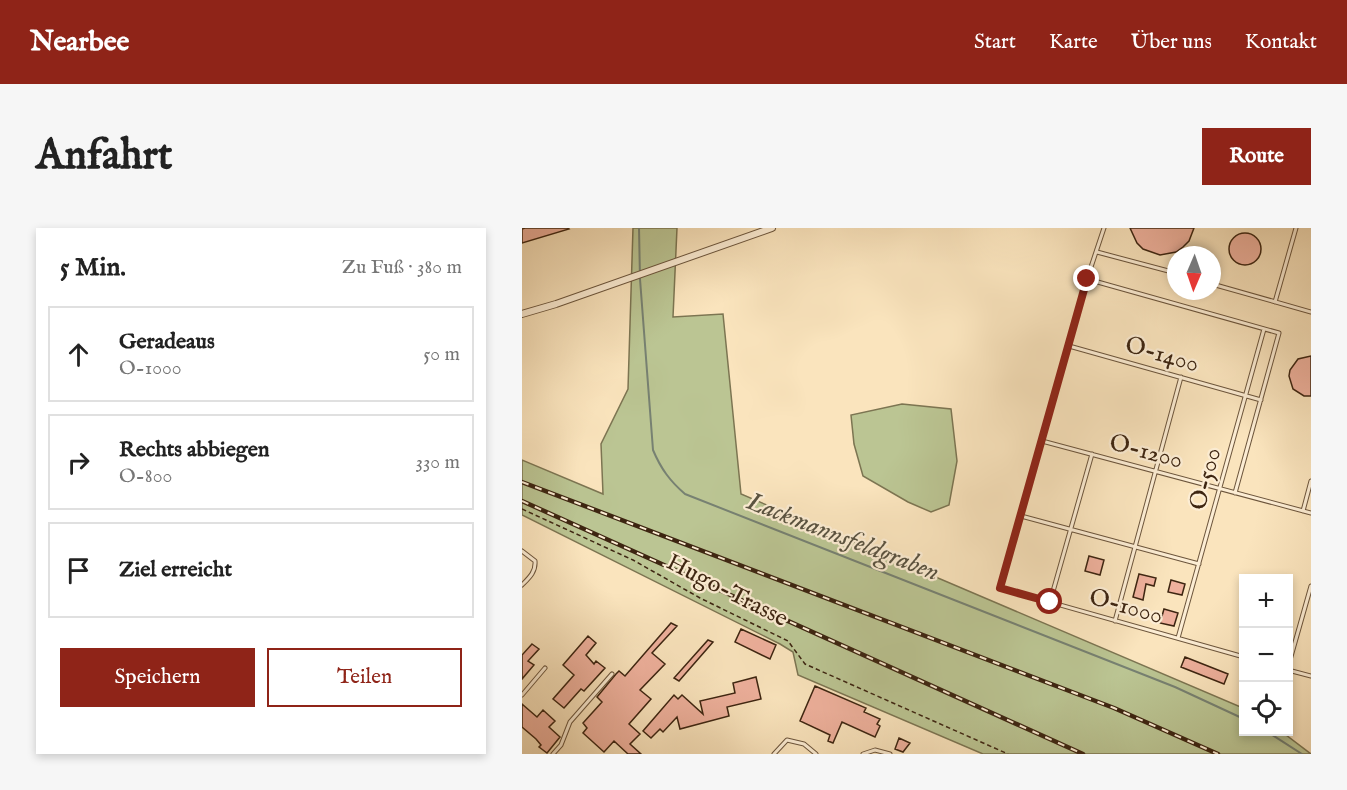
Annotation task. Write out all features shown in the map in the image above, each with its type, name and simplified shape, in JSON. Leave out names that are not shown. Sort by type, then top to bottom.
[{"type":"street","points":[[522,314],[772,228]]},
{"type":"lane","points":[[1104,228],[1087,279],[1021,516],[1199,564]]},
{"type":"lane","points":[[1275,302],[1296,228]]},
{"type":"lane","points":[[1097,252],[1167,271]]},
{"type":"lane","points":[[1087,279],[1279,333],[1235,493]]},
{"type":"lane","points":[[1221,287],[1311,312]]},
{"type":"lane","name":"O-500","points":[[1178,639],[1264,329]]},
{"type":"lane","name":"O-1400","points":[[1069,346],[1261,400]]},
{"type":"lane","points":[[1114,621],[1181,377]]},
{"type":"lane","name":"O-1200","points":[[1042,441],[1311,513]]},
{"type":"lane","points":[[1050,602],[1092,454]]},
{"type":"lane","points":[[1303,511],[1311,481]]},
{"type":"lane","name":"O-1000","points":[[1021,516],[1000,588],[1239,656]]},
{"type":"lane","points":[[522,551],[535,561],[536,566],[535,571],[522,585]]},
{"type":"lane","points":[[1293,650],[1311,586]]},
{"type":"lane","points":[[522,695],[545,668]]},
{"type":"lane","points":[[1293,670],[1311,676]]},
{"type":"lane","points":[[553,754],[561,745],[570,722],[612,674]]},
{"type":"lane","points":[[774,754],[787,740],[804,744],[816,754]]},
{"type":"lane","points":[[863,754],[875,750],[890,754]]},
{"type":"path","name":"Hugo-Trasse","points":[[522,509],[633,560],[700,598],[788,641],[805,664],[1008,754]]},
{"type":"green space","points":[[633,228],[677,228],[673,317],[723,314],[741,494],[1239,706],[1239,736],[1287,736],[1311,754],[983,754],[798,675],[793,652],[780,644],[522,515],[522,460],[603,494],[601,444],[628,389]]},
{"type":"green space","points":[[902,404],[951,409],[957,461],[949,505],[931,512],[908,502],[863,476],[854,444],[851,415]]},
{"type":"building","points":[[1130,228],[1194,228],[1189,241],[1184,246],[1167,246],[1167,254],[1160,255],[1143,249],[1137,243]]},
{"type":"building","points":[[522,229],[569,229],[522,243]]},
{"type":"building","points":[[1245,233],[1256,238],[1261,249],[1256,260],[1245,265],[1234,260],[1229,249],[1234,238]]},
{"type":"building","points":[[1311,356],[1311,396],[1304,396],[1293,389],[1289,376],[1290,370],[1298,359]]},
{"type":"building","points":[[1089,556],[1104,560],[1100,575],[1085,571]]},
{"type":"building","points":[[1139,574],[1156,578],[1154,586],[1146,584],[1143,600],[1133,597]]},
{"type":"building","points":[[1171,580],[1185,584],[1182,595],[1168,592]]},
{"type":"building","points":[[1164,609],[1178,613],[1174,626],[1160,623]]},
{"type":"building","points":[[671,623],[677,626],[652,653],[665,664],[640,690],[651,699],[629,724],[640,734],[630,744],[641,754],[628,754],[614,741],[604,752],[583,733],[587,728],[583,723],[602,702],[597,697],[616,674],[619,671],[625,676]]},
{"type":"building","points":[[741,629],[776,645],[770,659],[735,642]]},
{"type":"building","points":[[588,636],[596,643],[586,655],[594,664],[596,661],[605,668],[564,708],[553,699],[574,675],[563,665]]},
{"type":"building","points":[[708,640],[713,642],[679,681],[674,678]]},
{"type":"building","points":[[532,644],[539,649],[528,661],[534,665],[522,679],[522,655]]},
{"type":"building","points":[[1185,657],[1228,674],[1224,684],[1181,667]]},
{"type":"building","points":[[756,677],[761,699],[727,707],[729,716],[680,729],[677,717],[663,732],[660,729],[651,738],[643,731],[674,695],[678,699],[682,695],[703,714],[700,701],[735,693],[733,683]]},
{"type":"building","points":[[815,686],[866,708],[864,712],[880,719],[877,724],[880,726],[875,737],[842,722],[833,743],[828,741],[830,735],[800,721]]},
{"type":"building","points":[[522,704],[537,717],[543,710],[555,721],[549,727],[560,737],[547,753],[522,727]]},
{"type":"building","points":[[899,738],[910,743],[903,752],[895,749]]},
{"type":"waterway","name":"Lackmannsfeldgraben","points":[[639,228],[640,279],[653,450],[666,474],[685,494],[1175,687],[1239,717]]},
{"type":"waterway","name":"Lackmannsfeldgraben","points":[[1274,736],[1302,754]]},
{"type":"railway","points":[[522,482],[1114,708],[1218,754]]},
{"type":"railway","points":[[522,501],[1083,754]]},
{"type":"route","points":[[1050,602],[1000,588],[1087,279]]}]
